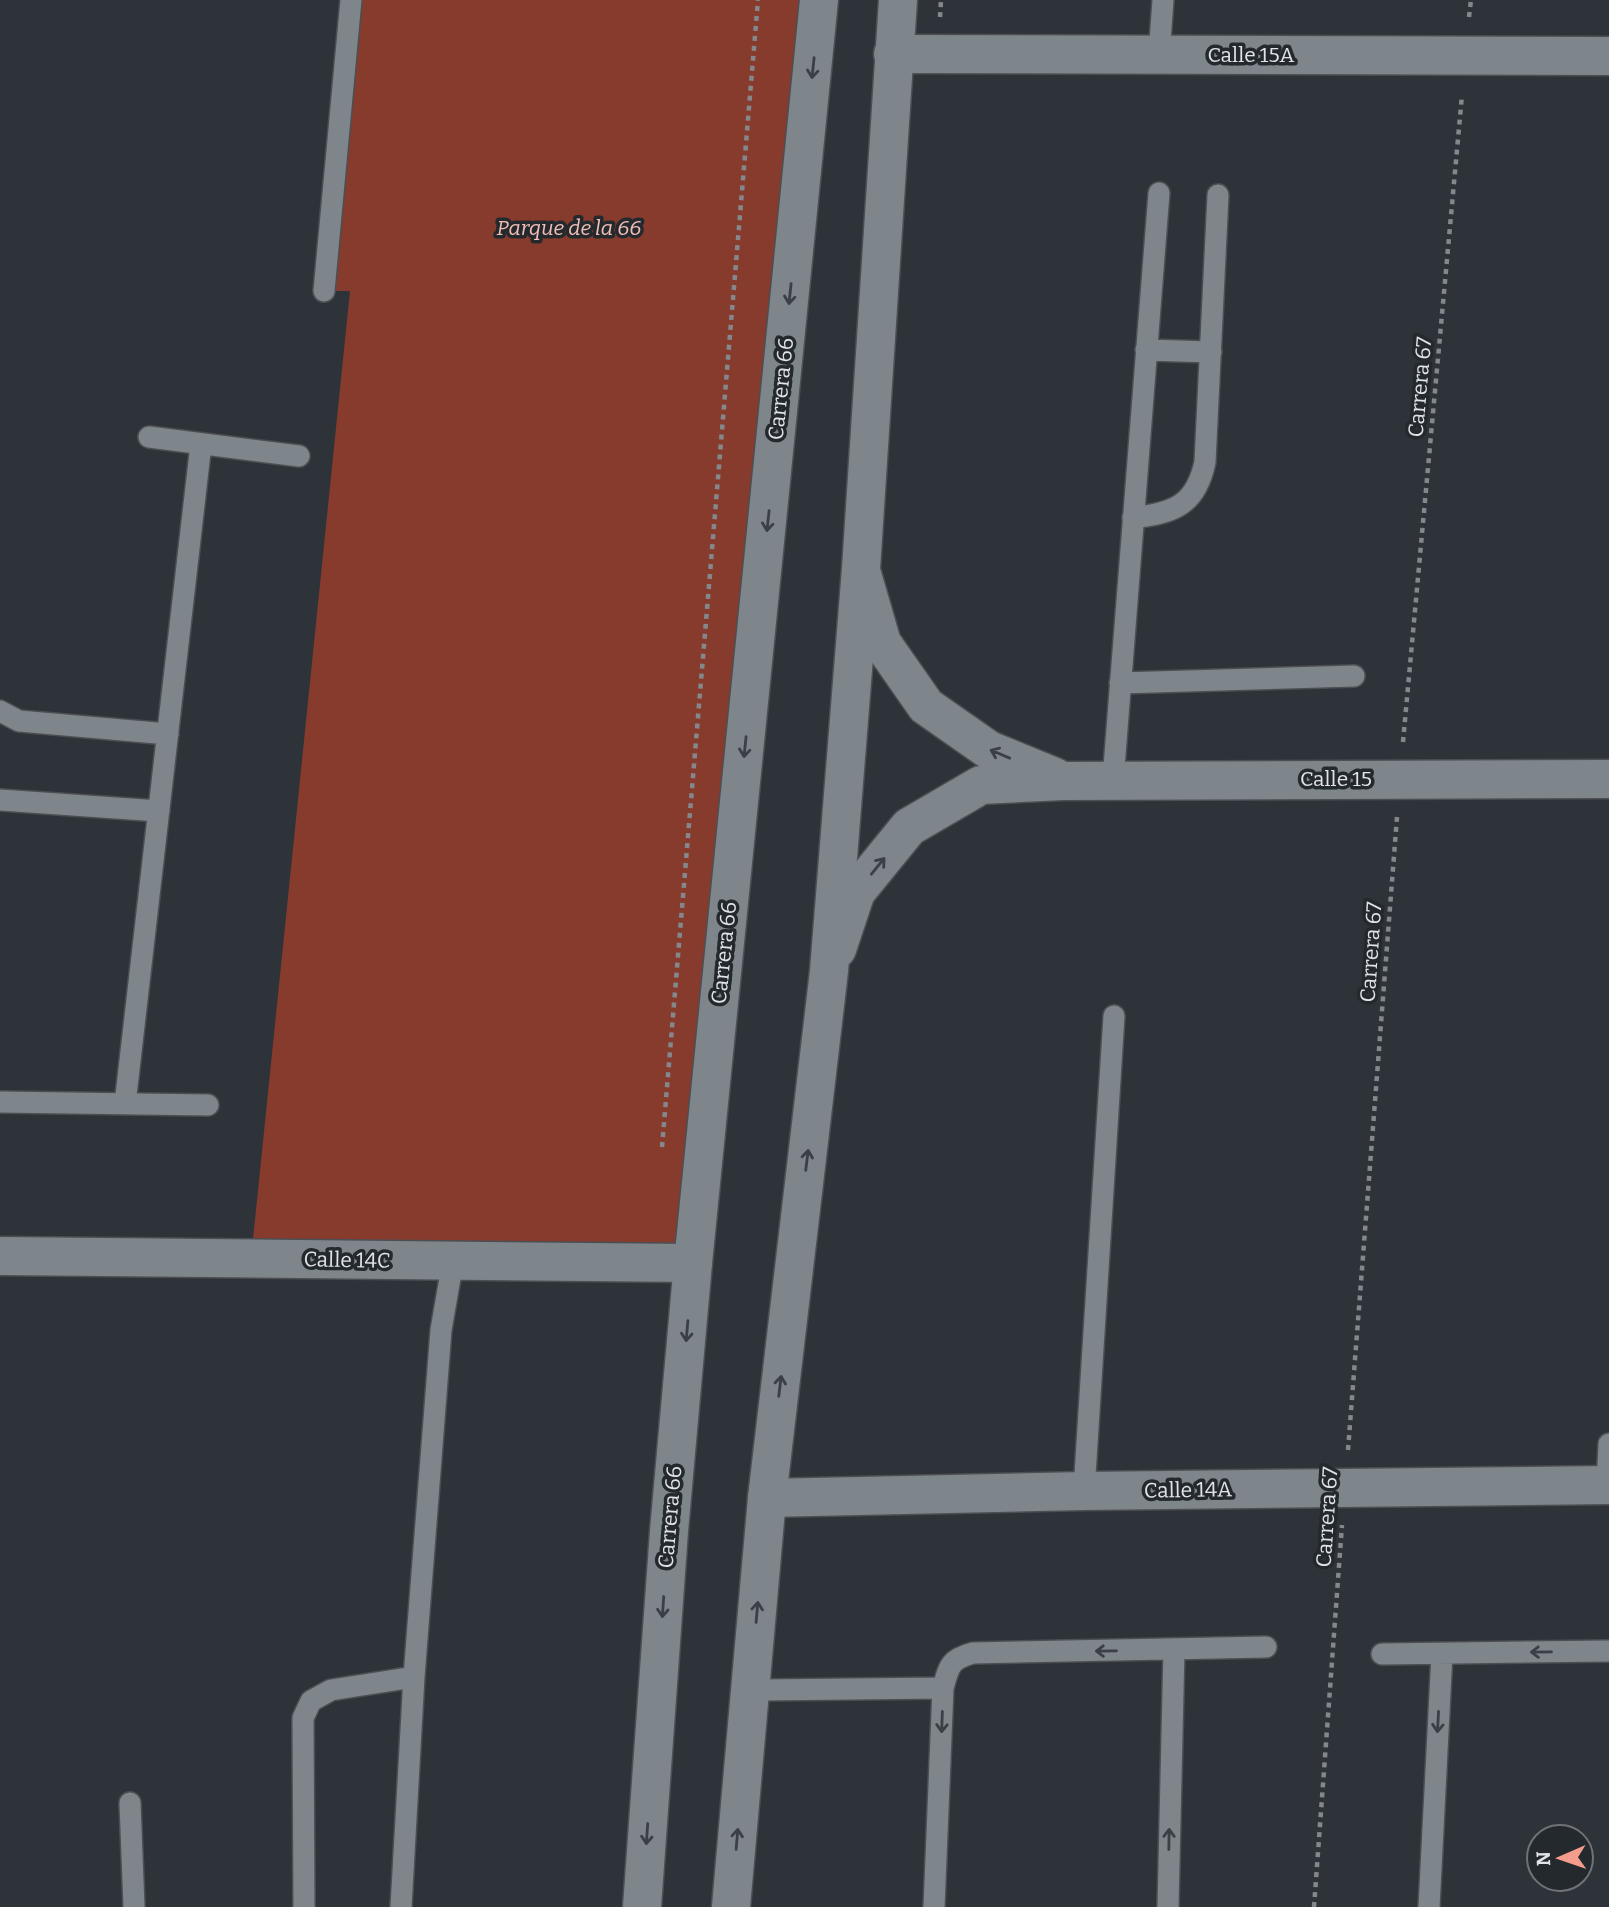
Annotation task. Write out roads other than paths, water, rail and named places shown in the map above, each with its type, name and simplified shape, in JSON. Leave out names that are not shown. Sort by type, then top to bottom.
[{"type":"main road","name":"Carrera 66","points":[[642,1907],[669,1531],[693,1264],[819,0]]},
{"type":"main road","points":[[731,1907],[767,1498],[829,971],[861,569],[898,0]]},
{"type":"main road","name":"Calle 15A","points":[[893,54],[1609,56]]},
{"type":"main road","name":"Calle 15","points":[[861,569],[882,643],[926,706],[989,750],[1063,781]]},
{"type":"main road","name":"Calle 15","points":[[829,971],[856,892],[909,827],[981,786],[1113,780],[1609,779]]},
{"type":"main road","name":"Calle 14C","points":[[0,1256],[693,1264]]},
{"type":"main road","name":"Calle 14A","points":[[767,1498],[1608,1485]]},
{"type":"lane","points":[[324,291],[351,0]]},
{"type":"lane","points":[[1159,55],[1163,0]]},
{"type":"lane","points":[[1113,780],[1159,193]]},
{"type":"lane","points":[[1133,518],[1175,510],[1191,498],[1201,482],[1206,462],[1218,195]]},
{"type":"lane","points":[[1146,350],[1211,352]]},
{"type":"lane","points":[[149,437],[299,456]]},
{"type":"lane","points":[[125,1104],[201,444]]},
{"type":"lane","points":[[1120,682],[1354,676]]},
{"type":"lane","points":[[0,710],[19,721],[168,734]]},
{"type":"lane","points":[[0,800],[159,811]]},
{"type":"lane","points":[[1084,1491],[1114,1016]]},
{"type":"lane","points":[[0,1102],[208,1105]]},
{"type":"lane","points":[[401,1907],[414,1677],[442,1330],[453,1261]]},
{"type":"lane","points":[[1608,1485],[1609,1444]]},
{"type":"lane","points":[[934,1907],[943,1688],[948,1668],[957,1658],[973,1653],[1265,1647]]},
{"type":"lane","points":[[1168,1907],[1174,1649]]},
{"type":"lane","points":[[1382,1654],[1609,1651]]},
{"type":"lane","points":[[1429,1907],[1442,1654]]},
{"type":"lane","points":[[304,1907],[303,1718],[311,1701],[331,1690],[414,1677]]},
{"type":"lane","points":[[751,1690],[943,1688]]},
{"type":"lane","points":[[130,1803],[134,1907]]},
{"type":"park label","name":"Parque de la 66","points":[[569,228]]}]
